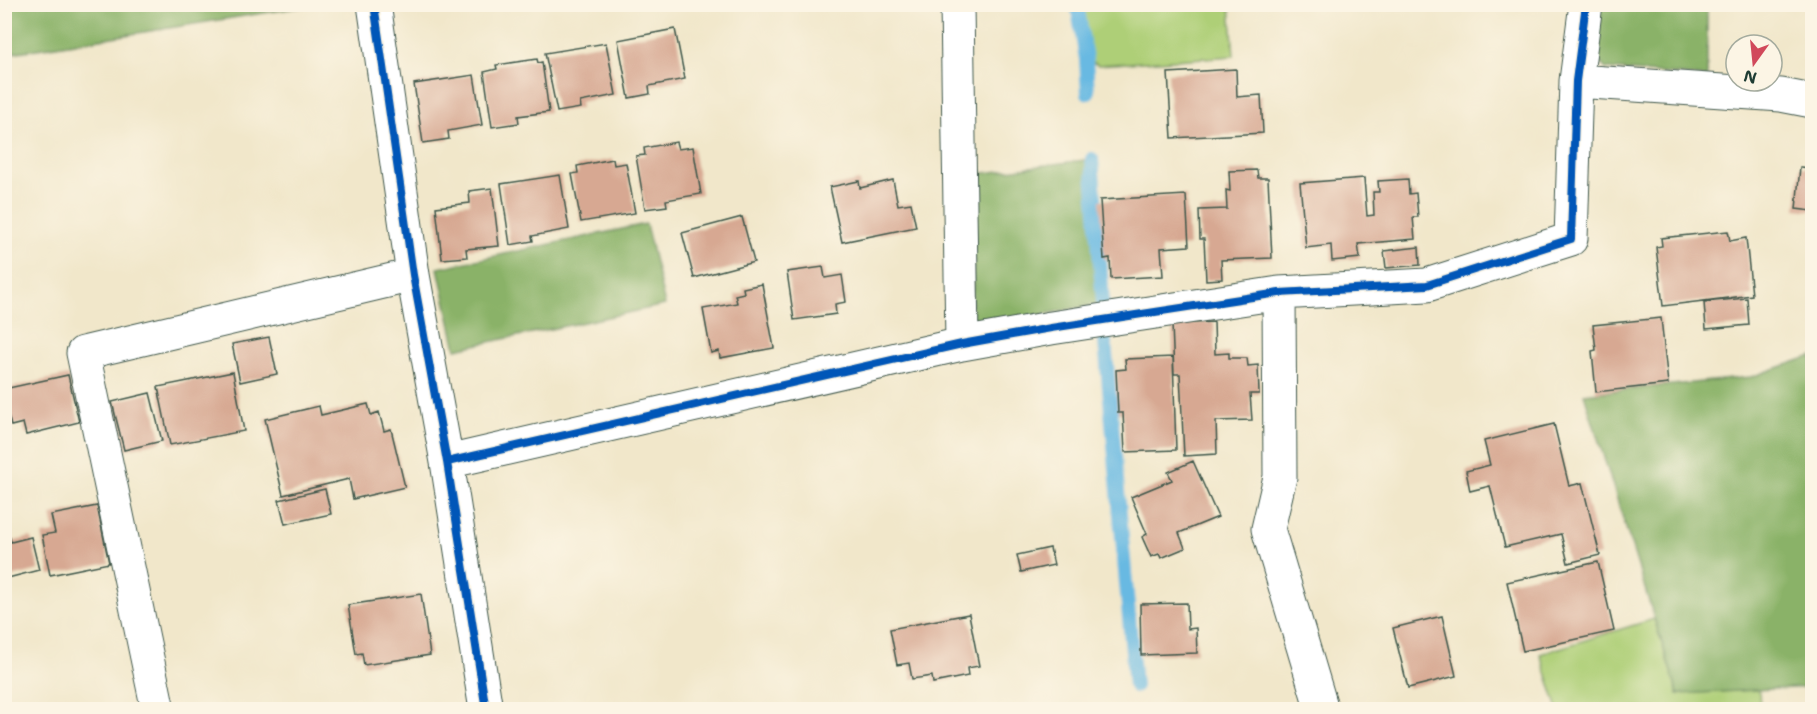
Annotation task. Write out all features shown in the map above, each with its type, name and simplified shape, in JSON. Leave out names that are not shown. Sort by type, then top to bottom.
[{"type":"street","points":[[374,4],[413,275],[447,462],[486,710]]},
{"type":"street","points":[[957,4],[962,344]]},
{"type":"street","points":[[447,462],[962,344],[1279,293],[1427,285],[1571,238],[1576,81],[1586,4]]},
{"type":"street","points":[[1576,81],[1781,95],[1812,101]]},
{"type":"street","points":[[158,710],[83,353],[413,275]]},
{"type":"street","points":[[1279,293],[1280,477],[1268,529],[1322,710]]},
{"type":"green space","points":[[5,4],[314,4],[314,5],[5,54]]},
{"type":"green space","points":[[1077,5],[1230,5],[1234,56],[1098,65],[1086,59]]},
{"type":"green space","points":[[1599,5],[1707,5],[1707,77],[1606,69],[1591,54]]},
{"type":"green space","points":[[1092,159],[1103,303],[971,328],[977,174]]},
{"type":"green space","points":[[646,224],[665,305],[456,349],[438,268]]},
{"type":"green space","points":[[1812,356],[1812,687],[1678,694],[1584,394],[1751,377]]},
{"type":"green space","points":[[1654,619],[1678,694],[1759,690],[1760,709],[1558,709],[1540,654]]},
{"type":"building","points":[[675,29],[685,79],[649,86],[650,94],[629,98],[618,40]]},
{"type":"building","points":[[606,43],[616,95],[580,102],[581,108],[557,112],[545,53]]},
{"type":"building","points":[[537,59],[538,63],[542,62],[549,112],[518,116],[519,123],[492,127],[484,72],[497,69],[496,65]]},
{"type":"building","points":[[1236,69],[1237,97],[1261,95],[1263,133],[1172,138],[1168,73]]},
{"type":"building","points":[[474,75],[482,125],[448,131],[449,139],[423,143],[414,84]]},
{"type":"building","points":[[676,142],[678,149],[693,147],[701,194],[666,200],[667,206],[645,209],[636,156],[645,155],[644,148]]},
{"type":"building","points":[[613,159],[614,165],[626,163],[635,213],[581,222],[572,174],[578,173],[577,166]]},
{"type":"building","points":[[1800,167],[1812,168],[1812,211],[1796,209]]},
{"type":"building","points":[[1257,170],[1258,178],[1268,178],[1272,258],[1221,260],[1222,279],[1206,280],[1204,239],[1200,239],[1199,210],[1227,209],[1226,190],[1230,191],[1229,171]]},
{"type":"building","points":[[560,175],[569,229],[532,236],[533,241],[510,245],[501,184]]},
{"type":"building","points":[[1364,178],[1367,216],[1374,215],[1373,192],[1379,192],[1378,181],[1408,179],[1409,194],[1416,193],[1418,217],[1413,217],[1415,239],[1358,244],[1360,258],[1332,261],[1331,245],[1306,248],[1300,183]]},
{"type":"building","points":[[893,180],[898,205],[911,203],[916,227],[842,242],[830,187],[859,181],[860,188]]},
{"type":"building","points":[[492,188],[499,246],[466,249],[467,257],[442,259],[436,207],[470,203],[469,191]]},
{"type":"building","points":[[1186,195],[1189,246],[1161,248],[1163,276],[1111,279],[1110,258],[1104,259],[1100,200]]},
{"type":"building","points":[[742,217],[754,262],[694,278],[682,233]]},
{"type":"building","points":[[1728,231],[1730,241],[1746,238],[1752,295],[1663,306],[1656,247],[1662,246],[1661,238]]},
{"type":"building","points":[[1419,247],[1420,265],[1386,268],[1384,251]]},
{"type":"building","points":[[823,267],[825,278],[842,275],[846,302],[835,304],[836,314],[794,320],[787,272]]},
{"type":"building","points":[[762,284],[774,348],[720,358],[719,351],[711,353],[703,309],[737,303],[735,295],[744,293],[743,288]]},
{"type":"building","points":[[1747,298],[1749,325],[1706,329],[1704,302]]},
{"type":"building","points":[[1661,318],[1668,384],[1596,392],[1592,351],[1596,350],[1593,325]]},
{"type":"building","points":[[1214,322],[1215,354],[1229,353],[1229,358],[1247,358],[1248,366],[1258,365],[1259,394],[1250,394],[1252,420],[1216,421],[1217,454],[1184,456],[1180,374],[1174,374],[1172,324]]},
{"type":"building","points":[[269,337],[277,374],[240,382],[232,344]]},
{"type":"building","points":[[1173,357],[1176,450],[1125,452],[1123,413],[1118,413],[1116,370],[1126,369],[1125,359]]},
{"type":"building","points":[[233,372],[244,431],[170,445],[158,387]]},
{"type":"building","points":[[68,375],[79,422],[26,435],[23,423],[11,426],[4,400],[4,389]]},
{"type":"building","points":[[150,393],[162,441],[124,450],[112,402]]},
{"type":"building","points":[[368,404],[371,415],[379,412],[384,431],[391,429],[405,487],[353,499],[349,479],[283,495],[265,419],[319,406],[321,415]]},
{"type":"building","points":[[1554,424],[1569,486],[1582,483],[1600,555],[1568,563],[1561,534],[1505,547],[1490,486],[1470,491],[1466,471],[1490,465],[1484,441]]},
{"type":"building","points":[[1193,461],[1218,517],[1179,533],[1185,548],[1161,558],[1159,554],[1151,557],[1142,537],[1147,534],[1131,497],[1172,480],[1168,472]]},
{"type":"building","points":[[325,489],[331,514],[285,524],[279,500]]},
{"type":"building","points":[[97,506],[109,563],[50,575],[42,535],[55,533],[51,515]]},
{"type":"building","points":[[9,534],[11,542],[31,537],[39,570],[4,579],[4,535]]},
{"type":"building","points":[[1050,548],[1054,565],[1021,572],[1017,555]]},
{"type":"building","points":[[1598,562],[1614,631],[1523,651],[1507,582]]},
{"type":"building","points":[[421,594],[430,655],[364,665],[362,653],[356,654],[348,605]]},
{"type":"building","points":[[1187,603],[1188,629],[1196,628],[1197,653],[1141,655],[1140,604]]},
{"type":"building","points":[[969,614],[979,666],[967,668],[968,676],[933,683],[932,676],[912,679],[909,663],[897,665],[890,629]]},
{"type":"building","points":[[1442,616],[1456,676],[1408,688],[1393,628]]},
{"type":"waterway","points":[[1077,4],[1086,59],[1088,93]]},
{"type":"waterway","points":[[1092,159],[1103,303]]},
{"type":"waterway","points":[[1104,331],[1135,686]]},
{"type":"cycle path","points":[[374,4],[413,275],[447,462],[486,710]]},
{"type":"cycle path","points":[[447,462],[962,344],[1279,293],[1427,285],[1571,239],[1576,81],[1586,4]]}]
